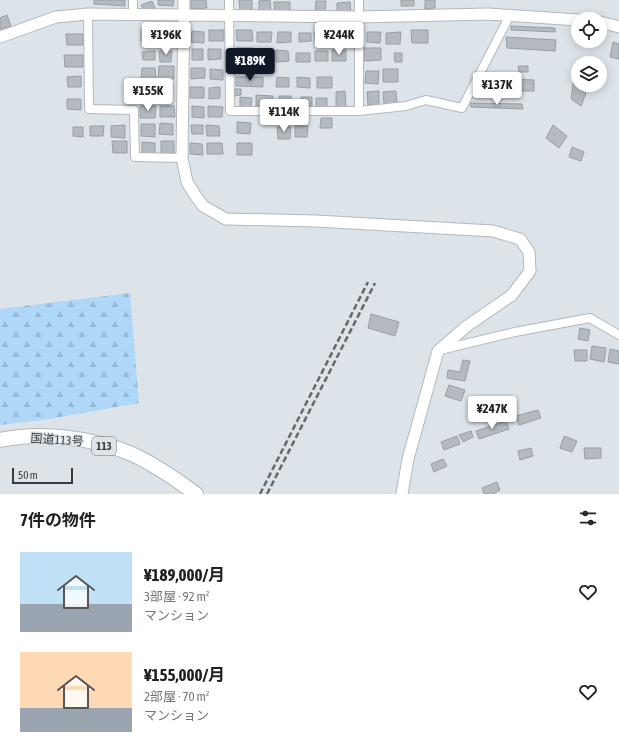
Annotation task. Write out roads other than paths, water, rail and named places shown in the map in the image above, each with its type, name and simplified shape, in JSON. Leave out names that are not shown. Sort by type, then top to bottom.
[{"type":"highway","name":"国道113号","points":[[0,440],[21,437],[57,437],[75,439],[114,448],[158,468],[196,494]]},
{"type":"street","points":[[133,0],[133,15]]},
{"type":"street","points":[[184,0],[182,158],[187,182],[203,206],[226,219],[316,221],[493,231],[520,239],[529,252],[530,271],[512,295],[467,326],[438,351],[408,459],[402,494]]},
{"type":"street","points":[[229,0],[230,111],[358,111],[406,106],[426,100],[462,108],[510,15]]},
{"type":"street","points":[[358,111],[359,0]]},
{"type":"street","points":[[88,14],[89,109],[134,110],[135,157],[182,158]]},
{"type":"street","points":[[0,36],[56,17],[88,14],[358,17],[510,15],[571,19]]},
{"type":"street","points":[[607,24],[619,27]]},
{"type":"street","points":[[438,351],[515,332],[590,318],[619,335]]},
{"type":"railway","points":[[260,494],[368,282]]},
{"type":"railway","points":[[267,494],[375,283]]}]
